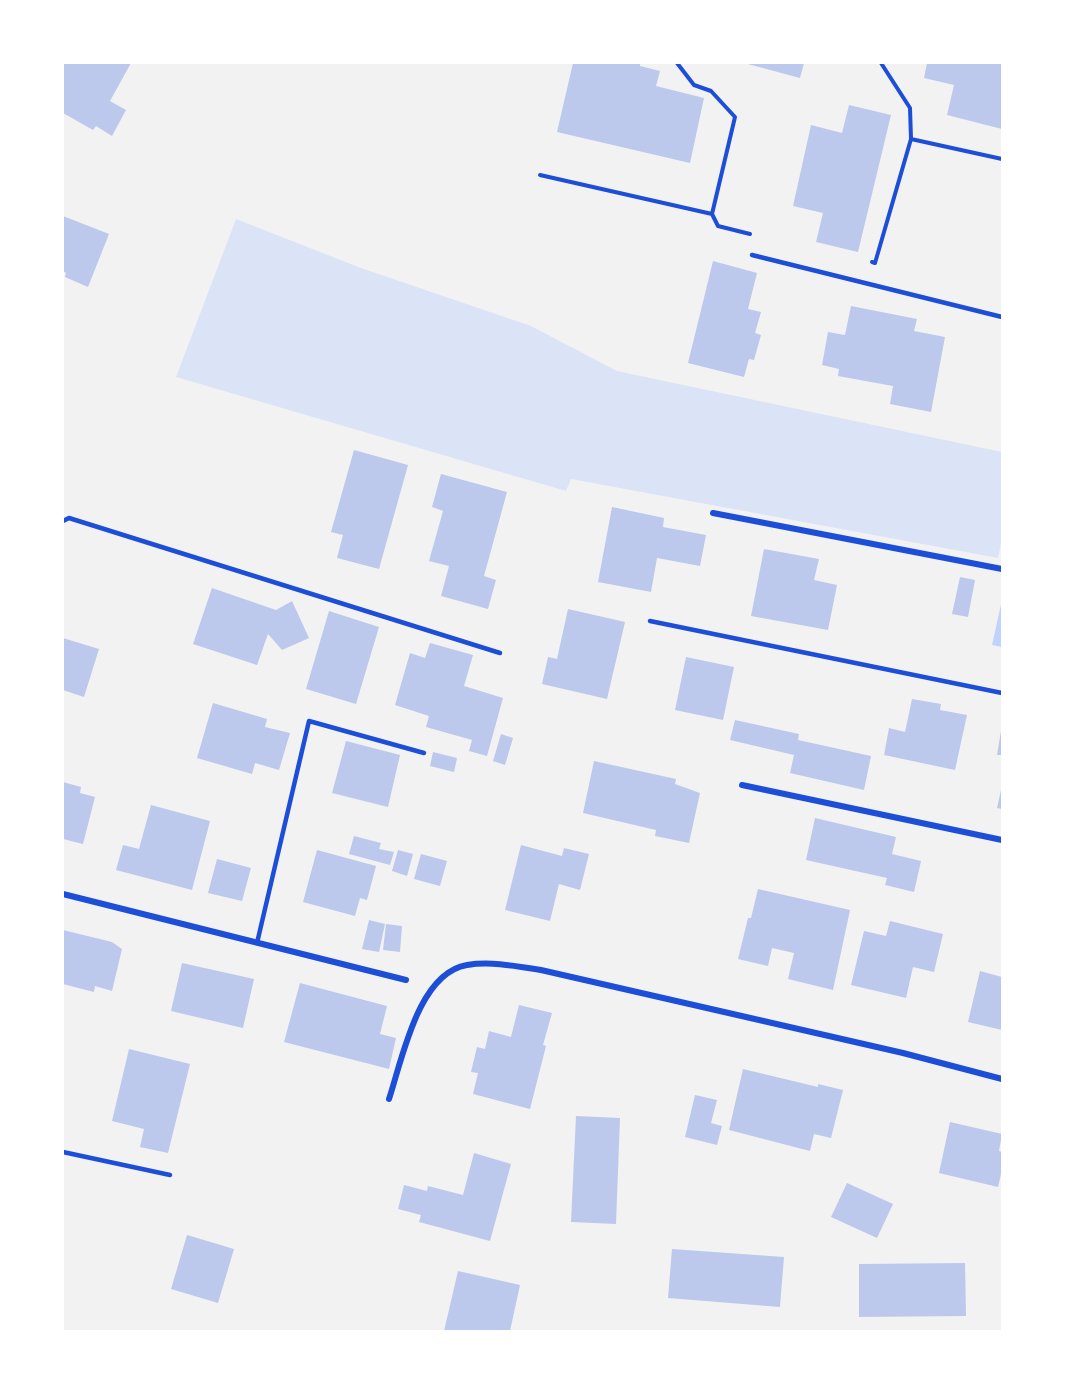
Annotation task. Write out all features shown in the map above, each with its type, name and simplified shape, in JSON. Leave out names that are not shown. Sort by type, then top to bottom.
[{"type":"street","points":[[713,513],[1002,569]]},
{"type":"street","points":[[742,785],[1002,840]]},
{"type":"street","points":[[63,894],[406,980]]},
{"type":"street","points":[[389,1099],[424,1000],[440,977],[464,965],[492,963],[549,971],[903,1053],[1002,1079]]},
{"type":"lane","points":[[752,255],[1002,317]]},
{"type":"lane","points":[[63,521],[69,518],[500,653]]},
{"type":"lane","points":[[650,621],[1002,693]]},
{"type":"lane","points":[[257,943],[309,721],[424,753]]},
{"type":"lane","points":[[63,1152],[170,1174]]},
{"type":"path","points":[[677,63],[694,85],[711,91],[735,117],[711,214],[718,226],[751,234]]},
{"type":"path","points":[[863,260],[874,263],[911,139],[910,108],[880,63]]},
{"type":"path","points":[[911,139],[1002,159]]},
{"type":"path","points":[[540,175],[711,214]]},
{"type":"shaded area","points":[[236,219],[361,268],[531,326],[617,371],[1002,452],[1002,538],[998,558],[571,479],[566,491],[176,377]]},
{"type":"water","points":[[1002,600],[1002,647],[992,645]]},
{"type":"building","points":[[63,63],[131,63],[110,101],[126,110],[112,136],[96,126],[93,130],[63,113]]},
{"type":"building","points":[[573,63],[640,63],[640,66],[660,71],[656,86],[704,98],[690,163],[557,132]]},
{"type":"building","points":[[744,63],[804,63],[800,78]]},
{"type":"building","points":[[927,63],[1002,63],[1002,129],[947,115],[954,85],[924,78]]},
{"type":"building","points":[[849,105],[891,115],[858,252],[816,242],[823,213],[793,206],[811,125],[842,133]]},
{"type":"building","points":[[63,216],[109,234],[88,287],[65,277],[66,273],[63,271]]},
{"type":"building","points":[[713,261],[757,273],[748,309],[761,312],[755,333],[761,335],[754,360],[749,359],[744,377],[688,363]]},
{"type":"building","points":[[851,306],[917,319],[914,331],[945,337],[931,412],[890,404],[893,386],[838,376],[839,369],[822,365],[828,332],[845,335]]},
{"type":"building","points":[[354,450],[408,465],[379,569],[337,558],[343,535],[331,532]]},
{"type":"building","points":[[441,474],[507,492],[484,576],[496,580],[488,609],[441,596],[449,566],[429,561],[443,511],[432,507]]},
{"type":"building","points":[[612,507],[664,518],[663,527],[706,535],[700,566],[657,558],[651,592],[598,582]]},
{"type":"building","points":[[764,549],[819,559],[814,580],[837,585],[828,630],[751,616]]},
{"type":"building","points":[[960,577],[975,580],[968,617],[952,614]]},
{"type":"building","points":[[212,588],[276,610],[292,601],[309,638],[282,650],[268,634],[257,665],[193,644]]},
{"type":"building","points":[[568,609],[625,622],[607,699],[542,684],[548,657],[557,659]]},
{"type":"building","points":[[329,611],[379,627],[356,704],[306,689]]},
{"type":"building","points":[[63,638],[99,649],[84,697],[63,690]]},
{"type":"building","points":[[430,643],[473,655],[464,686],[503,698],[487,756],[469,751],[472,740],[426,727],[429,716],[395,705],[410,653],[425,658]]},
{"type":"building","points":[[686,657],[734,667],[723,720],[675,710]]},
{"type":"building","points":[[912,699],[941,704],[940,710],[967,715],[955,770],[884,755],[889,728],[905,732]]},
{"type":"building","points":[[213,703],[267,719],[265,727],[290,733],[279,770],[255,763],[252,774],[197,758]]},
{"type":"building","points":[[735,720],[799,734],[798,740],[871,756],[864,790],[790,773],[794,755],[730,740]]},
{"type":"building","points":[[1001,731],[1002,755],[997,755]]},
{"type":"building","points":[[501,734],[513,738],[505,765],[493,761]]},
{"type":"building","points":[[346,741],[400,755],[388,807],[332,793]]},
{"type":"building","points":[[433,752],[457,758],[454,772],[430,766]]},
{"type":"building","points":[[594,761],[676,779],[675,784],[700,793],[689,843],[655,836],[656,830],[583,813]]},
{"type":"building","points":[[63,782],[81,787],[80,793],[95,797],[83,844],[63,839]]},
{"type":"building","points":[[1002,790],[1002,809],[997,808]]},
{"type":"building","points":[[151,805],[210,821],[192,890],[116,870],[123,845],[139,849]]},
{"type":"building","points":[[815,818],[896,837],[892,854],[921,861],[914,892],[885,885],[887,878],[806,860]]},
{"type":"building","points":[[354,836],[381,843],[379,849],[394,852],[390,865],[349,854]]},
{"type":"building","points":[[521,845],[562,856],[564,848],[589,854],[580,890],[559,884],[550,921],[505,910]]},
{"type":"building","points":[[317,850],[376,866],[367,900],[360,898],[355,916],[303,902]]},
{"type":"building","points":[[398,850],[413,854],[407,876],[392,871]]},
{"type":"building","points":[[421,854],[447,861],[440,886],[414,879]]},
{"type":"building","points":[[217,859],[251,868],[242,901],[208,893]]},
{"type":"building","points":[[758,889],[850,910],[833,990],[788,979],[794,953],[772,948],[768,966],[738,959]]},
{"type":"building","points":[[369,920],[385,924],[379,952],[362,949]]},
{"type":"building","points":[[890,921],[943,934],[934,972],[913,967],[906,998],[851,985],[864,931],[886,936]]},
{"type":"building","points":[[386,924],[402,926],[400,952],[383,950]]},
{"type":"building","points":[[63,930],[112,942],[122,949],[112,991],[95,986],[94,992],[63,984]]},
{"type":"building","points":[[182,963],[254,979],[243,1028],[171,1011]]},
{"type":"building","points":[[980,971],[1002,977],[1002,1030],[968,1022]]},
{"type":"building","points":[[300,983],[387,1006],[380,1034],[396,1038],[389,1069],[284,1042]]},
{"type":"building","points":[[519,1005],[552,1013],[530,1109],[473,1094],[478,1073],[471,1072],[477,1047],[485,1049],[489,1031],[511,1037]]},
{"type":"building","points":[[129,1049],[190,1064],[168,1153],[140,1147],[144,1129],[112,1121]]},
{"type":"building","points":[[743,1069],[818,1087],[818,1084],[843,1090],[831,1138],[814,1134],[810,1151],[729,1130]]},
{"type":"building","points":[[695,1095],[717,1100],[711,1123],[722,1126],[717,1145],[685,1137]]},
{"type":"building","points":[[576,1116],[620,1118],[616,1224],[571,1222]]},
{"type":"building","points":[[950,1122],[1002,1134],[999,1151],[1002,1152],[1002,1170],[998,1187],[939,1173]]},
{"type":"building","points":[[474,1153],[511,1164],[490,1241],[419,1222],[421,1215],[398,1209],[404,1185],[427,1191],[428,1186],[463,1195]]},
{"type":"building","points":[[847,1183],[893,1204],[877,1238],[831,1217]]},
{"type":"building","points":[[187,1235],[234,1249],[218,1303],[171,1289]]},
{"type":"building","points":[[672,1249],[784,1257],[780,1307],[668,1298]]},
{"type":"building","points":[[965,1263],[966,1316],[859,1317],[859,1264]]},
{"type":"building","points":[[458,1271],[520,1285],[510,1331],[444,1331]]}]
